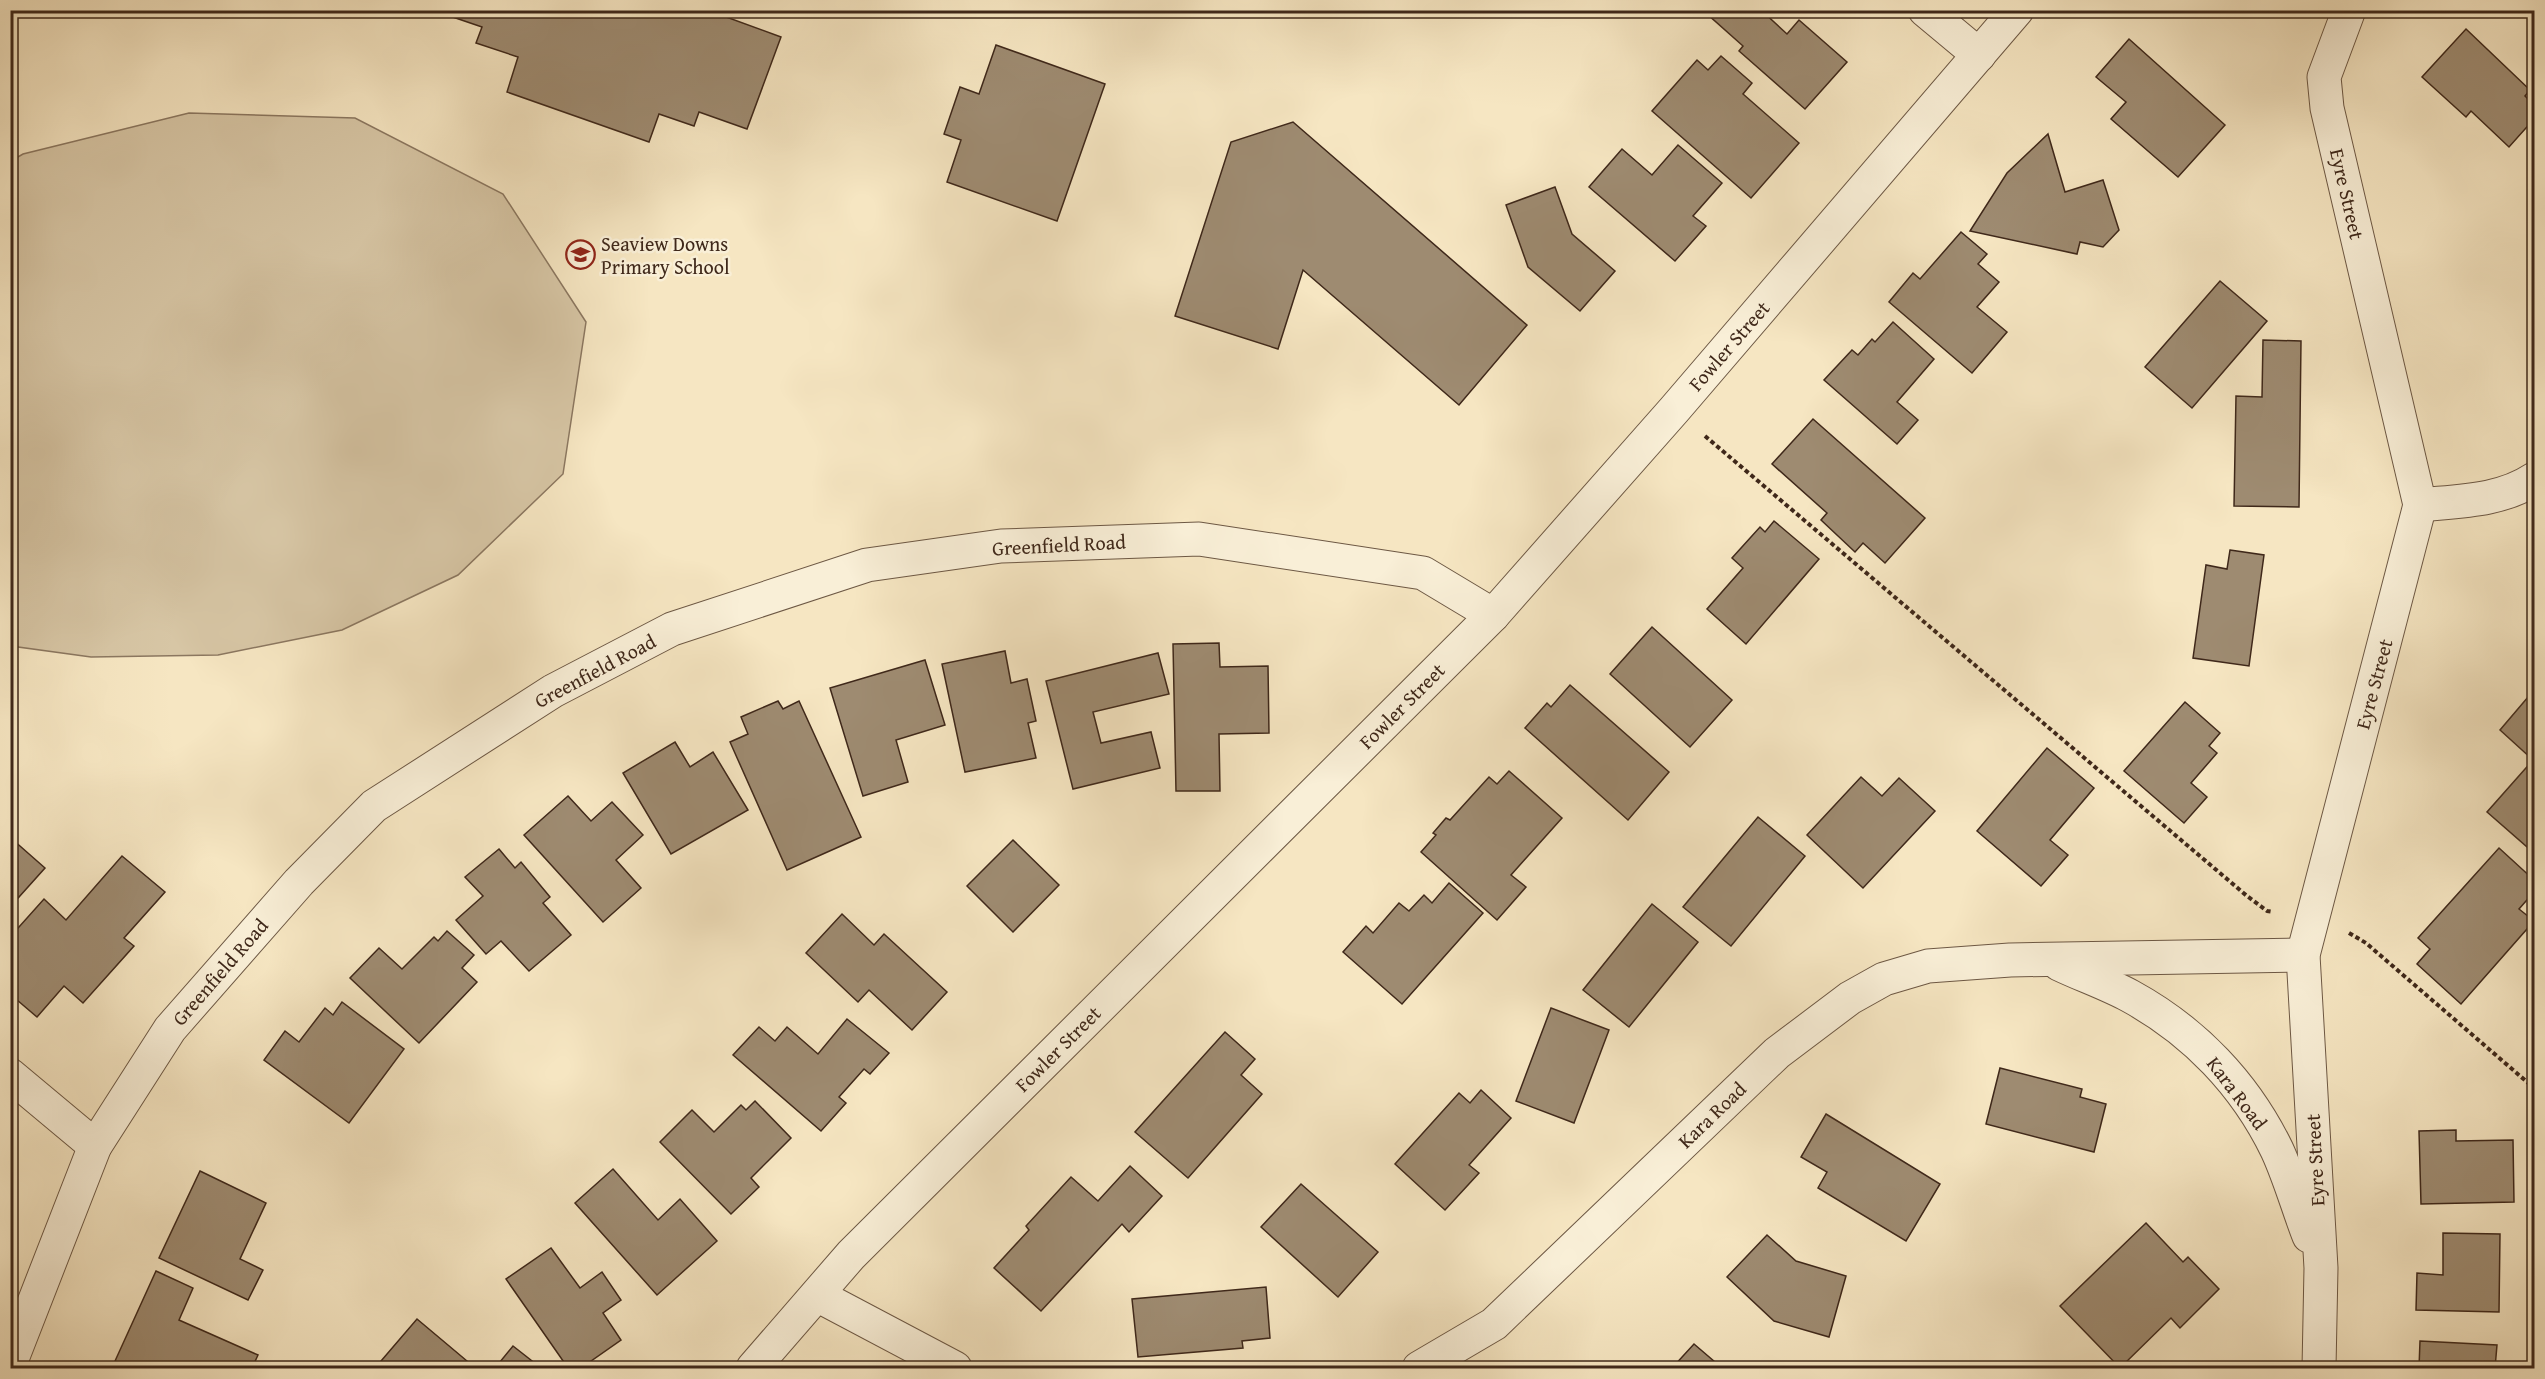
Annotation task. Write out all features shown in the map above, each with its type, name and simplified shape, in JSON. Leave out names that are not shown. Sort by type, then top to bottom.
[{"type":"street","points":[[1925,10],[1979,55]]},
{"type":"street","name":"Fowler Street","points":[[753,1368],[851,1255],[1494,615],[1674,410],[2017,10]]},
{"type":"street","name":"Eyre Street","points":[[2319,1368],[2321,1268],[2303,955],[2420,505],[2327,108],[2324,77],[2349,10]]},
{"type":"street","points":[[2420,505],[2479,499],[2507,493],[2535,478]]},
{"type":"street","name":"Greenfield Road","points":[[10,1364],[94,1146],[170,1029],[299,882],[374,806],[553,691],[672,629],[867,565],[1000,546],[1199,539],[1424,573],[1494,615]]},
{"type":"street","name":"Kara Road","points":[[1419,1368],[1494,1324],[1777,1053],[1850,998],[1884,979],[1928,966],[2010,960],[2303,955]]},
{"type":"street","name":"Kara Road","points":[[2052,961],[2128,995],[2161,1015],[2208,1053],[2229,1076],[2247,1099],[2277,1151],[2321,1268]]},
{"type":"street","points":[[10,1075],[94,1146]]},
{"type":"street","points":[[817,1295],[955,1368]]},
{"type":"path","points":[[1674,410],[2247,896],[2267,911],[2313,919],[2342,929],[2366,942],[2535,1088]]},
{"type":"shaded area","points":[[189,113],[355,118],[503,194],[586,322],[563,474],[458,575],[342,630],[218,655],[91,657],[11,646],[11,161],[23,154]]},
{"type":"building","points":[[707,10],[781,37],[747,129],[699,112],[694,126],[659,114],[649,142],[507,92],[518,57],[476,43],[482,27],[438,12]]},
{"type":"building","points":[[1708,10],[1761,10],[1787,34],[1799,20],[1847,62],[1805,109],[1739,51],[1743,46],[1706,13]]},
{"type":"building","points":[[2466,29],[2530,90],[2525,96],[2534,105],[2534,119],[2509,147],[2471,111],[2466,117],[2422,77]]},
{"type":"building","points":[[2129,39],[2225,125],[2178,177],[2111,119],[2126,102],[2096,77]]},
{"type":"building","points":[[996,45],[1105,84],[1057,221],[947,182],[961,140],[944,134],[960,87],[979,94]]},
{"type":"building","points":[[1721,56],[1752,83],[1743,94],[1799,143],[1751,198],[1652,111],[1697,60],[1708,70]]},
{"type":"building","points":[[1293,122],[1527,325],[1459,405],[1303,270],[1278,349],[1175,316],[1231,142]]},
{"type":"building","points":[[2048,134],[2065,192],[2103,180],[2119,230],[2103,247],[2080,242],[2077,254],[1970,231],[2007,173]]},
{"type":"building","points":[[1678,145],[1722,183],[1693,216],[1706,226],[1675,261],[1589,187],[1622,149],[1652,175]]},
{"type":"building","points":[[1555,187],[1572,234],[1615,271],[1580,311],[1528,267],[1506,205]]},
{"type":"building","points":[[1961,232],[1987,254],[1978,264],[1999,282],[1977,307],[2007,332],[1972,373],[1889,302],[1913,273],[1920,279]]},
{"type":"building","points":[[2220,281],[2267,321],[2192,408],[2145,367]]},
{"type":"building","points":[[1893,322],[1934,359],[1897,402],[1918,420],[1897,444],[1824,380],[1852,350],[1858,355],[1872,339],[1875,342]]},
{"type":"building","points":[[2263,340],[2301,341],[2299,507],[2234,506],[2236,396],[2262,397]]},
{"type":"building","points":[[1813,419],[1925,518],[1885,563],[1863,543],[1855,552],[1821,520],[1827,513],[1772,464]]},
{"type":"building","points":[[1774,521],[1819,559],[1746,644],[1707,609],[1743,568],[1732,558],[1760,527],[1765,532]]},
{"type":"building","points":[[2230,550],[2264,555],[2249,666],[2193,658],[2206,565],[2227,569]]},
{"type":"building","points":[[1652,627],[1732,700],[1690,747],[1610,674]]},
{"type":"building","points":[[1219,643],[1220,667],[1268,666],[1269,733],[1219,734],[1220,791],[1176,791],[1173,644]]},
{"type":"building","points":[[1005,651],[1011,683],[1027,679],[1036,721],[1028,723],[1036,758],[965,772],[942,664]]},
{"type":"building","points":[[1158,653],[1169,694],[1093,712],[1101,743],[1151,732],[1160,768],[1073,789],[1046,681]]},
{"type":"building","points":[[925,660],[945,725],[896,740],[908,782],[863,796],[830,688]]},
{"type":"building","points":[[1570,685],[1669,772],[1628,820],[1525,728],[1547,703],[1551,707]]},
{"type":"building","points":[[2534,690],[2534,853],[2487,812],[2533,760],[2500,730]]},
{"type":"building","points":[[778,701],[783,709],[799,701],[861,837],[787,870],[730,742],[748,734],[741,717]]},
{"type":"building","points":[[2185,702],[2220,733],[2209,746],[2217,753],[2191,783],[2207,797],[2184,823],[2124,771]]},
{"type":"building","points":[[675,742],[690,767],[713,752],[748,810],[671,854],[623,773]]},
{"type":"building","points":[[2047,748],[2094,788],[2050,840],[2068,855],[2041,886],[1977,831]]},
{"type":"building","points":[[1509,771],[1562,818],[1511,875],[1526,887],[1497,920],[1421,852],[1436,835],[1433,833],[1446,818],[1450,820],[1489,777],[1497,784]]},
{"type":"building","points":[[1861,777],[1882,796],[1899,778],[1935,811],[1863,888],[1807,835]]},
{"type":"building","points":[[568,796],[591,821],[612,802],[643,835],[616,860],[641,888],[603,922],[524,835]]},
{"type":"building","points":[[1758,817],[1805,856],[1731,946],[1683,907]]},
{"type":"building","points":[[12,839],[45,868],[10,907],[10,840]]},
{"type":"building","points":[[1013,840],[1059,885],[1013,932],[967,886]]},
{"type":"building","points":[[2499,848],[2534,880],[2534,892],[2519,909],[2534,921],[2461,1004],[2417,964],[2430,949],[2418,938]]},
{"type":"building","points":[[499,849],[515,868],[521,862],[550,897],[543,903],[571,935],[529,971],[501,941],[486,954],[456,920],[483,896],[465,877]]},
{"type":"building","points":[[122,856],[165,892],[124,938],[134,946],[83,1003],[64,986],[37,1017],[10,994],[10,937],[44,899],[66,920]]},
{"type":"building","points":[[1449,883],[1483,913],[1402,1004],[1343,952],[1366,926],[1373,933],[1399,903],[1409,911],[1424,895],[1432,903]]},
{"type":"building","points":[[1652,904],[1698,942],[1629,1027],[1583,990]]},
{"type":"building","points":[[842,914],[874,945],[884,934],[947,992],[912,1030],[869,990],[858,1002],[806,953]]},
{"type":"building","points":[[447,931],[474,955],[462,968],[477,982],[419,1043],[350,978],[379,948],[402,969],[434,937],[438,941]]},
{"type":"building","points":[[342,1002],[404,1049],[349,1123],[264,1060],[285,1031],[299,1042],[325,1008],[333,1015]]},
{"type":"building","points":[[1551,1008],[1609,1030],[1574,1123],[1516,1101]]},
{"type":"building","points":[[847,1019],[889,1053],[870,1074],[864,1069],[839,1097],[846,1103],[821,1131],[733,1055],[759,1027],[775,1041],[787,1027],[818,1054]]},
{"type":"building","points":[[1225,1032],[1255,1059],[1241,1075],[1262,1094],[1188,1178],[1135,1132]]},
{"type":"building","points":[[2000,1068],[2082,1089],[2080,1097],[2106,1104],[2094,1152],[1986,1124]]},
{"type":"building","points":[[1481,1090],[1511,1118],[1469,1165],[1479,1173],[1445,1210],[1395,1164],[1459,1093],[1470,1103]]},
{"type":"building","points":[[755,1101],[791,1138],[751,1178],[759,1187],[731,1214],[660,1142],[692,1110],[714,1132],[741,1105],[746,1110]]},
{"type":"building","points":[[1826,1114],[1940,1184],[1906,1241],[1818,1188],[1827,1172],[1801,1157]]},
{"type":"building","points":[[2456,1130],[2456,1141],[2513,1140],[2514,1202],[2421,1204],[2419,1131]]},
{"type":"building","points":[[1130,1166],[1162,1196],[1129,1232],[1122,1224],[1041,1311],[994,1268],[1029,1230],[1026,1226],[1071,1177],[1098,1201]]},
{"type":"building","points":[[613,1169],[658,1220],[680,1199],[717,1241],[657,1295],[575,1203]]},
{"type":"building","points":[[200,1171],[266,1203],[240,1259],[263,1270],[248,1300],[159,1258]]},
{"type":"building","points":[[1301,1184],[1378,1252],[1338,1297],[1261,1227]]},
{"type":"building","points":[[2146,1223],[2183,1262],[2188,1257],[2219,1289],[2180,1328],[2171,1318],[2120,1368],[2060,1306]]},
{"type":"building","points":[[2443,1233],[2500,1234],[2499,1312],[2416,1310],[2417,1273],[2443,1275]]},
{"type":"building","points":[[1767,1235],[1796,1261],[1846,1276],[1829,1337],[1774,1321],[1727,1277]]},
{"type":"building","points":[[551,1248],[580,1288],[602,1272],[621,1300],[603,1313],[621,1340],[581,1368],[568,1368],[506,1279]]},
{"type":"building","points":[[156,1271],[193,1288],[179,1320],[258,1355],[252,1368],[131,1368],[115,1361]]},
{"type":"building","points":[[1266,1287],[1270,1338],[1242,1341],[1243,1348],[1138,1357],[1132,1299]]},
{"type":"building","points":[[417,1319],[467,1361],[461,1368],[375,1368]]},
{"type":"building","points":[[2420,1341],[2497,1345],[2495,1368],[2419,1368]]},
{"type":"building","points":[[1694,1344],[1722,1368],[1672,1368]]},
{"type":"building","points":[[513,1346],[541,1368],[495,1368]]},
{"type":"place","name":"Seaview Downs Primary School","points":[[580,255]]}]
